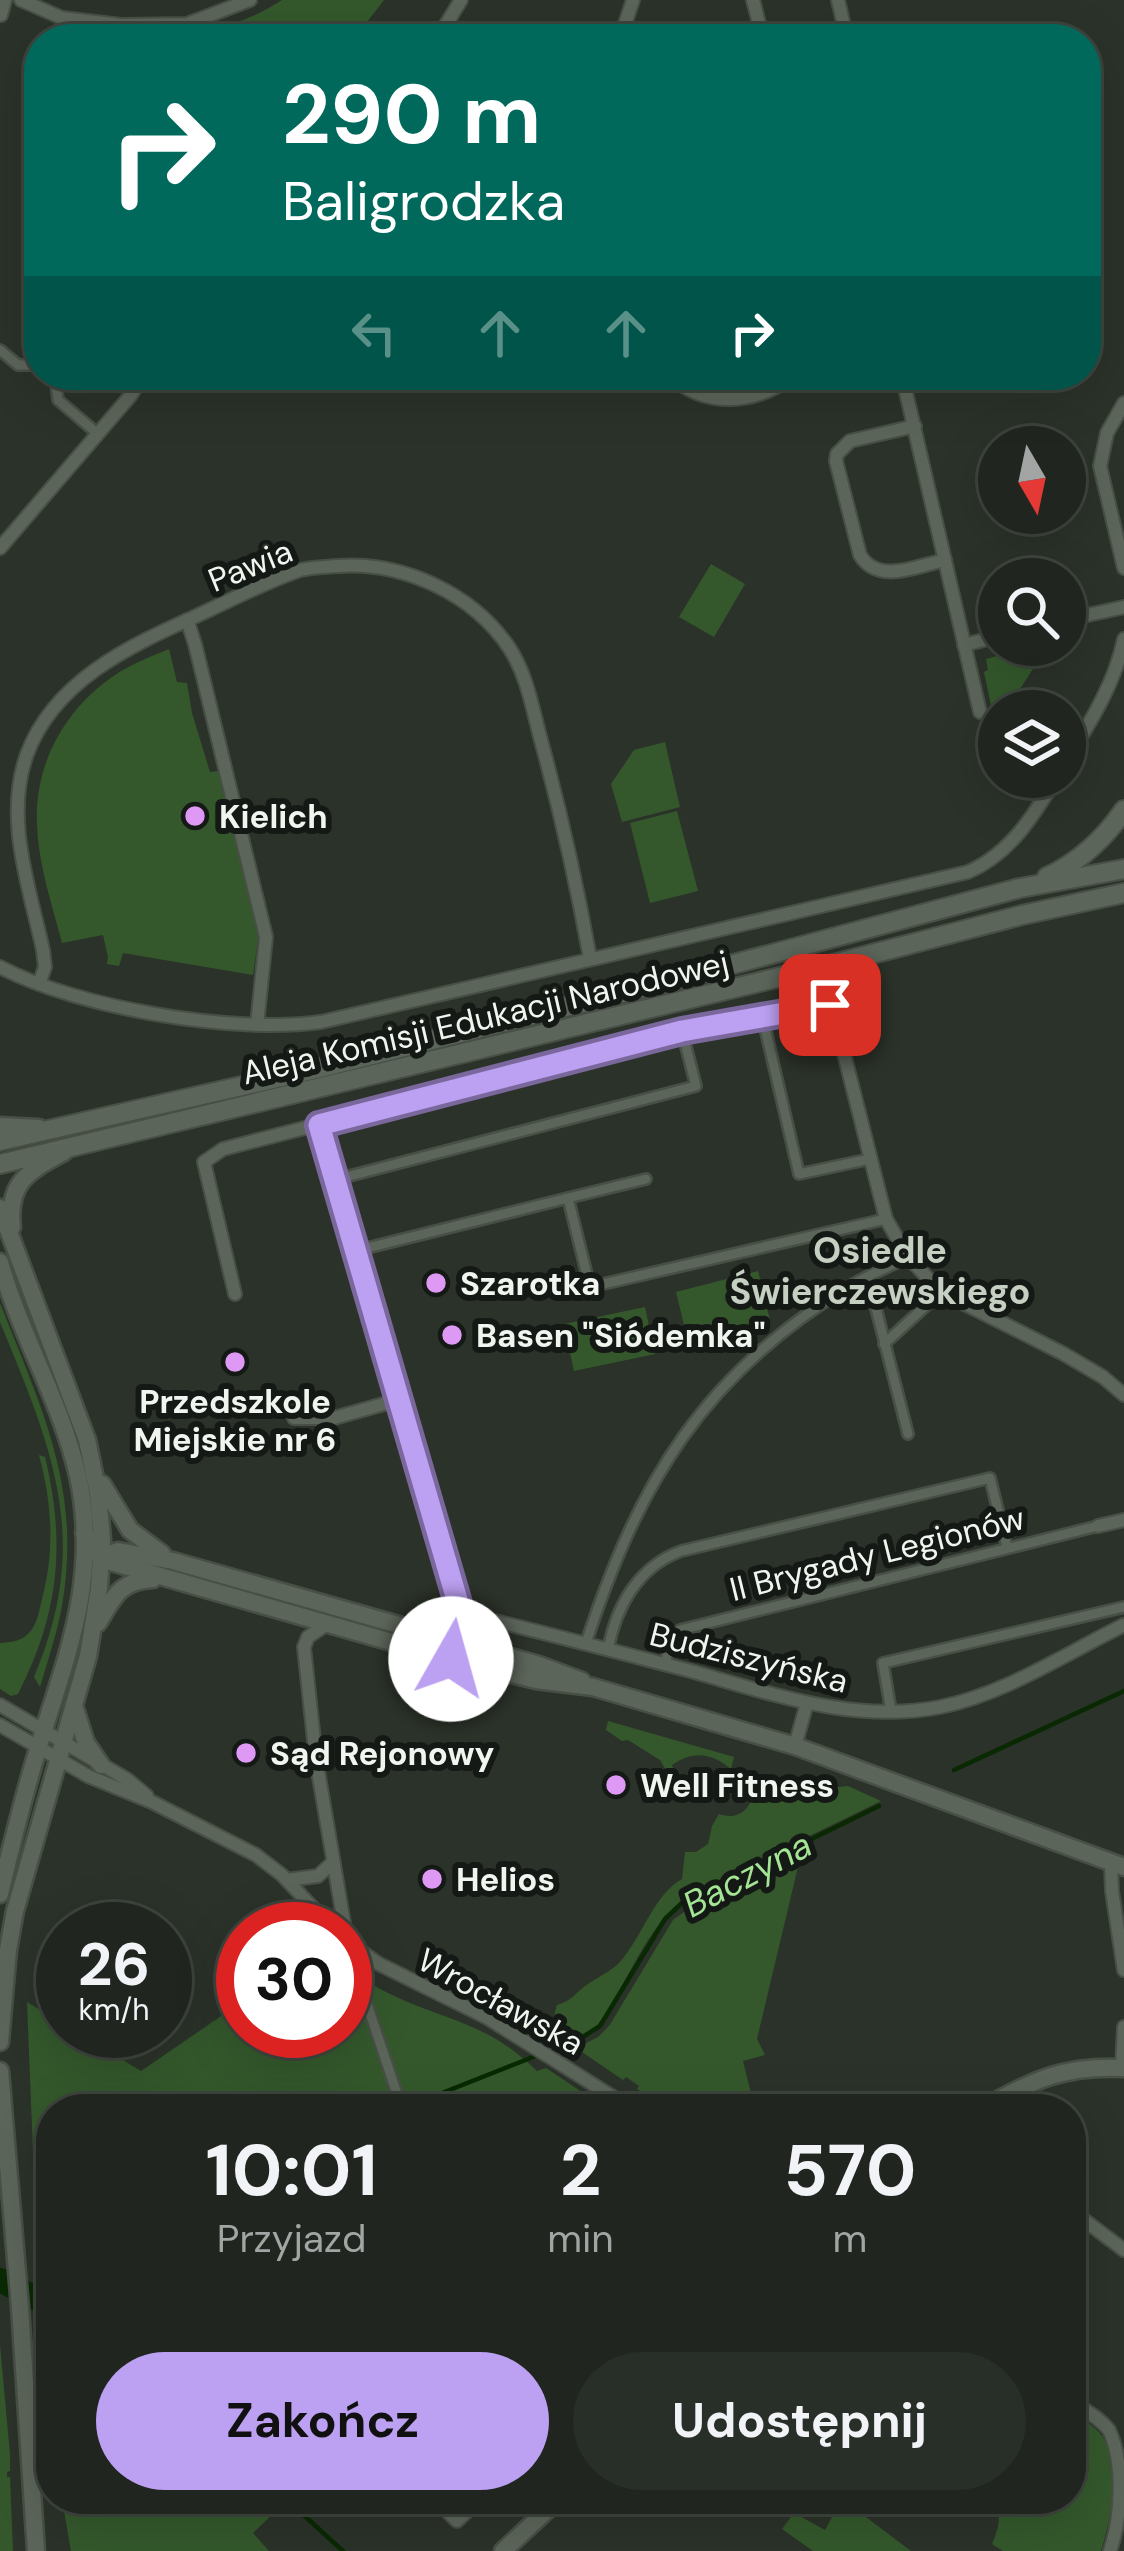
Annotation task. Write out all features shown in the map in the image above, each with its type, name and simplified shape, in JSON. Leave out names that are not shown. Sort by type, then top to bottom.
[{"type":"main road","points":[[1020,888],[1073,862],[1099,841],[1124,810]]},
{"type":"main road","points":[[1020,888],[1124,869]]},
{"type":"main road","name":"Aleja Komisji Edukacji Narodowej","points":[[0,1141],[599,999],[1020,888]]},
{"type":"main road","name":"Aleja Komisji Edukacji Narodowej","points":[[0,1164],[1124,893]]},
{"type":"street","points":[[2,15],[5,0]]},
{"type":"street","points":[[21,0],[62,18],[113,24]]},
{"type":"street","points":[[187,24],[250,0]]},
{"type":"street","points":[[57,390],[58,400],[98,434]]},
{"type":"street","points":[[691,390],[717,400],[767,390]]},
{"type":"street","points":[[906,390],[978,704]]},
{"type":"street","points":[[0,548],[135,391]]},
{"type":"street","points":[[1124,403],[1107,433],[1100,466],[1124,568]]},
{"type":"street","points":[[915,426],[850,441],[836,454],[836,461],[865,564],[890,572],[944,560]]},
{"type":"street","name":"Pawia","points":[[39,984],[45,967],[43,950],[15,808],[27,754],[47,716],[121,651],[304,569],[350,565],[417,577],[457,596],[511,650],[525,681],[552,781],[590,958]]},
{"type":"street","points":[[1086,615],[1124,607]]},
{"type":"street","points":[[187,620],[266,937],[256,1025]]},
{"type":"street","points":[[1086,726],[1117,666],[1124,639]]},
{"type":"street","points":[[964,645],[978,641]]},
{"type":"street","points":[[0,967],[39,984],[140,1012],[256,1025],[321,1022],[968,872],[993,859],[1012,841],[1042,798]]},
{"type":"street","points":[[822,967],[886,1219],[908,1257],[941,1292],[1078,1362],[1124,1395]]},
{"type":"street","points":[[235,1294],[204,1162],[223,1149],[682,1031],[830,1005]]},
{"type":"street","points":[[762,1015],[800,1174],[869,1160]]},
{"type":"street","points":[[334,1180],[696,1086],[682,1031]]},
{"type":"street","points":[[319,1125],[460,1610],[453,1650]]},
{"type":"street","points":[[0,1126],[58,1126]]},
{"type":"street","points":[[14,1240],[12,1201],[20,1183],[34,1168],[75,1147]]},
{"type":"street","points":[[355,1251],[646,1179]]},
{"type":"street","points":[[568,1198],[590,1287],[886,1219]]},
{"type":"street","points":[[0,1208],[70,1390],[94,1472],[101,1556],[93,1630],[75,1708],[15,1911],[0,2042]]},
{"type":"street","points":[[586,1643],[645,1495],[699,1413],[734,1374],[787,1329],[851,1286],[908,1257]]},
{"type":"street","points":[[0,1262],[65,1428],[84,1533],[81,1602],[70,1654],[41,1740],[0,1894]]},
{"type":"street","points":[[868,1277],[908,1434]]},
{"type":"street","points":[[884,1344],[941,1292]]},
{"type":"street","points":[[294,1418],[327,1419],[398,1400]]},
{"type":"street","points":[[94,1472],[130,1530],[173,1561]]},
{"type":"street","points":[[608,1649],[614,1623],[635,1582],[663,1558],[681,1551],[990,1478],[1007,1547]]},
{"type":"street","name":"II Brygady Legionów","points":[[665,1664],[680,1630],[1124,1520]]},
{"type":"street","points":[[84,1533],[111,1562],[327,1624],[568,1674],[593,1688],[795,1746],[1118,1865],[1112,1891],[1124,1970]]},
{"type":"street","points":[[84,1571],[101,1556],[118,1551],[173,1561],[453,1650]]},
{"type":"street","points":[[93,1630],[122,1587],[138,1580],[166,1579]]},
{"type":"street","points":[[891,1711],[883,1663],[1124,1607]]},
{"type":"street","name":"Budziszyńska","points":[[491,1620],[807,1703],[891,1711],[937,1707],[990,1691],[1124,1625]]},
{"type":"street","points":[[327,1624],[308,1637],[304,1647],[339,1902]]},
{"type":"street","points":[[795,1746],[807,1703]]},
{"type":"street","points":[[0,1705],[41,1740]]},
{"type":"street","points":[[75,1708],[86,1743],[101,1765]]},
{"type":"street","points":[[0,1725],[41,1740],[94,1779],[152,1802],[256,1856],[308,1902]]},
{"type":"street","points":[[60,1751],[101,1765],[128,1780],[152,1802]]},
{"type":"street","points":[[287,1880],[333,1870]]},
{"type":"street","points":[[321,1902],[333,1870]]},
{"type":"street","name":"Wrocławska","points":[[372,1958],[486,2017],[606,2094]]},
{"type":"street","points":[[372,2018],[398,2094]]},
{"type":"street","points":[[1007,2094],[1056,2072],[1123,2068],[1124,2027]]},
{"type":"street","points":[[0,2071],[36,2551]]},
{"type":"street","points":[[1086,2221],[1124,2249]]},
{"type":"street","points":[[1086,2412],[1107,2428],[1121,2456],[1120,2534],[1110,2551]]},
{"type":"street","points":[[503,2551],[543,2514]]},
{"type":"green space","points":[[282,0],[384,0],[366,24],[231,24]]},
{"type":"green space","points":[[711,564],[745,584],[714,637],[679,617]]},
{"type":"green space","points":[[169,649],[177,682],[187,683],[210,772],[218,771],[259,932],[253,975],[123,953],[119,966],[107,964],[103,935],[62,943],[50,899],[38,839],[38,801],[57,738],[100,686],[124,669]]},
{"type":"green space","points":[[987,666],[1035,666],[1019,690],[988,690],[984,672]]},
{"type":"green space","points":[[665,742],[680,807],[622,822],[611,784],[634,750]]},
{"type":"green space","points":[[677,811],[698,891],[650,903],[630,823]]},
{"type":"green space","points":[[758,1271],[770,1320],[688,1341],[676,1292]]},
{"type":"green space","points":[[0,1303],[54,1450],[67,1524],[62,1606],[40,1687],[34,1677],[61,1582],[59,1496],[36,1413],[0,1322]]},
{"type":"green space","points":[[645,1307],[655,1354],[574,1371],[564,1324]]},
{"type":"green space","points":[[39,1455],[45,1457],[52,1489],[55,1578],[32,1664],[18,1694],[11,1696],[0,1689],[0,1643],[21,1639],[33,1627],[49,1563],[49,1509]]},
{"type":"green space","points":[[608,1721],[734,1757],[731,1769],[695,1755],[672,1765],[675,1774],[660,1760],[606,1730]]},
{"type":"green space","points":[[848,1786],[881,1801],[689,1895],[660,1923],[597,2026],[565,2042],[549,2033],[557,2005],[612,1969],[627,1953],[664,1895],[682,1879],[685,1852],[696,1852],[708,1844],[719,1814],[740,1813],[753,1796]]},
{"type":"green space","points":[[802,1850],[757,2039],[765,2055],[743,2061],[751,2094],[644,2094],[626,2077],[623,2080],[576,2048],[609,2026],[673,1920],[703,1898]]},
{"type":"green space","points":[[372,1983],[499,2041],[537,2071],[546,2068],[579,2090],[578,2094],[36,2094],[36,2227],[27,2002],[36,2008],[36,2058],[120,2058],[141,2071],[160,2058],[192,2058],[192,2036],[216,2020],[216,2058],[372,2058]]},
{"type":"green space","points":[[0,2345],[10,2454],[7,2477],[13,2551],[0,2551]]},
{"type":"green space","points":[[1086,2421],[1099,2432],[1109,2448],[1114,2477],[1101,2551],[1003,2551],[992,2544],[998,2514],[1086,2514]]},
{"type":"green space","points":[[65,2514],[273,2514],[253,2533],[269,2551],[71,2551]]},
{"type":"green space","points":[[796,2514],[825,2530],[834,2514],[862,2514],[911,2551],[813,2551],[782,2529]]},
{"type":"waterway","name":"Baczyna","points":[[954,1770],[1124,1691]]},
{"type":"waterway","name":"Baczyna","points":[[549,2051],[600,2026],[665,1919],[683,1902],[879,1806]]},
{"type":"waterway","name":"Baczyna","points":[[439,2094],[538,2055]]},
{"type":"waterway","points":[[0,2280],[36,2298]]},
{"type":"waterway","points":[[302,2514],[343,2551]]},
{"type":"place","name":"Kielich","points":[[195,816]]},
{"type":"place","name":"Szarotka","points":[[436,1283]]},
{"type":"place","name":"Basen \"Siódemka\"","points":[[452,1335]]},
{"type":"place","name":"Przedszkole Miejskie nr 6","points":[[235,1362]]},
{"type":"place","name":"Sąd Rejonowy","points":[[246,1753]]},
{"type":"place","name":"Well Fitness","points":[[616,1785]]},
{"type":"place","name":"Helios","points":[[432,1879]]},
{"type":"district","name":"Osiedle Świerczewskiego","points":[[880,1270]]},
{"type":"route","points":[[451,1659],[460,1610],[319,1125],[682,1031],[830,1005]]}]
